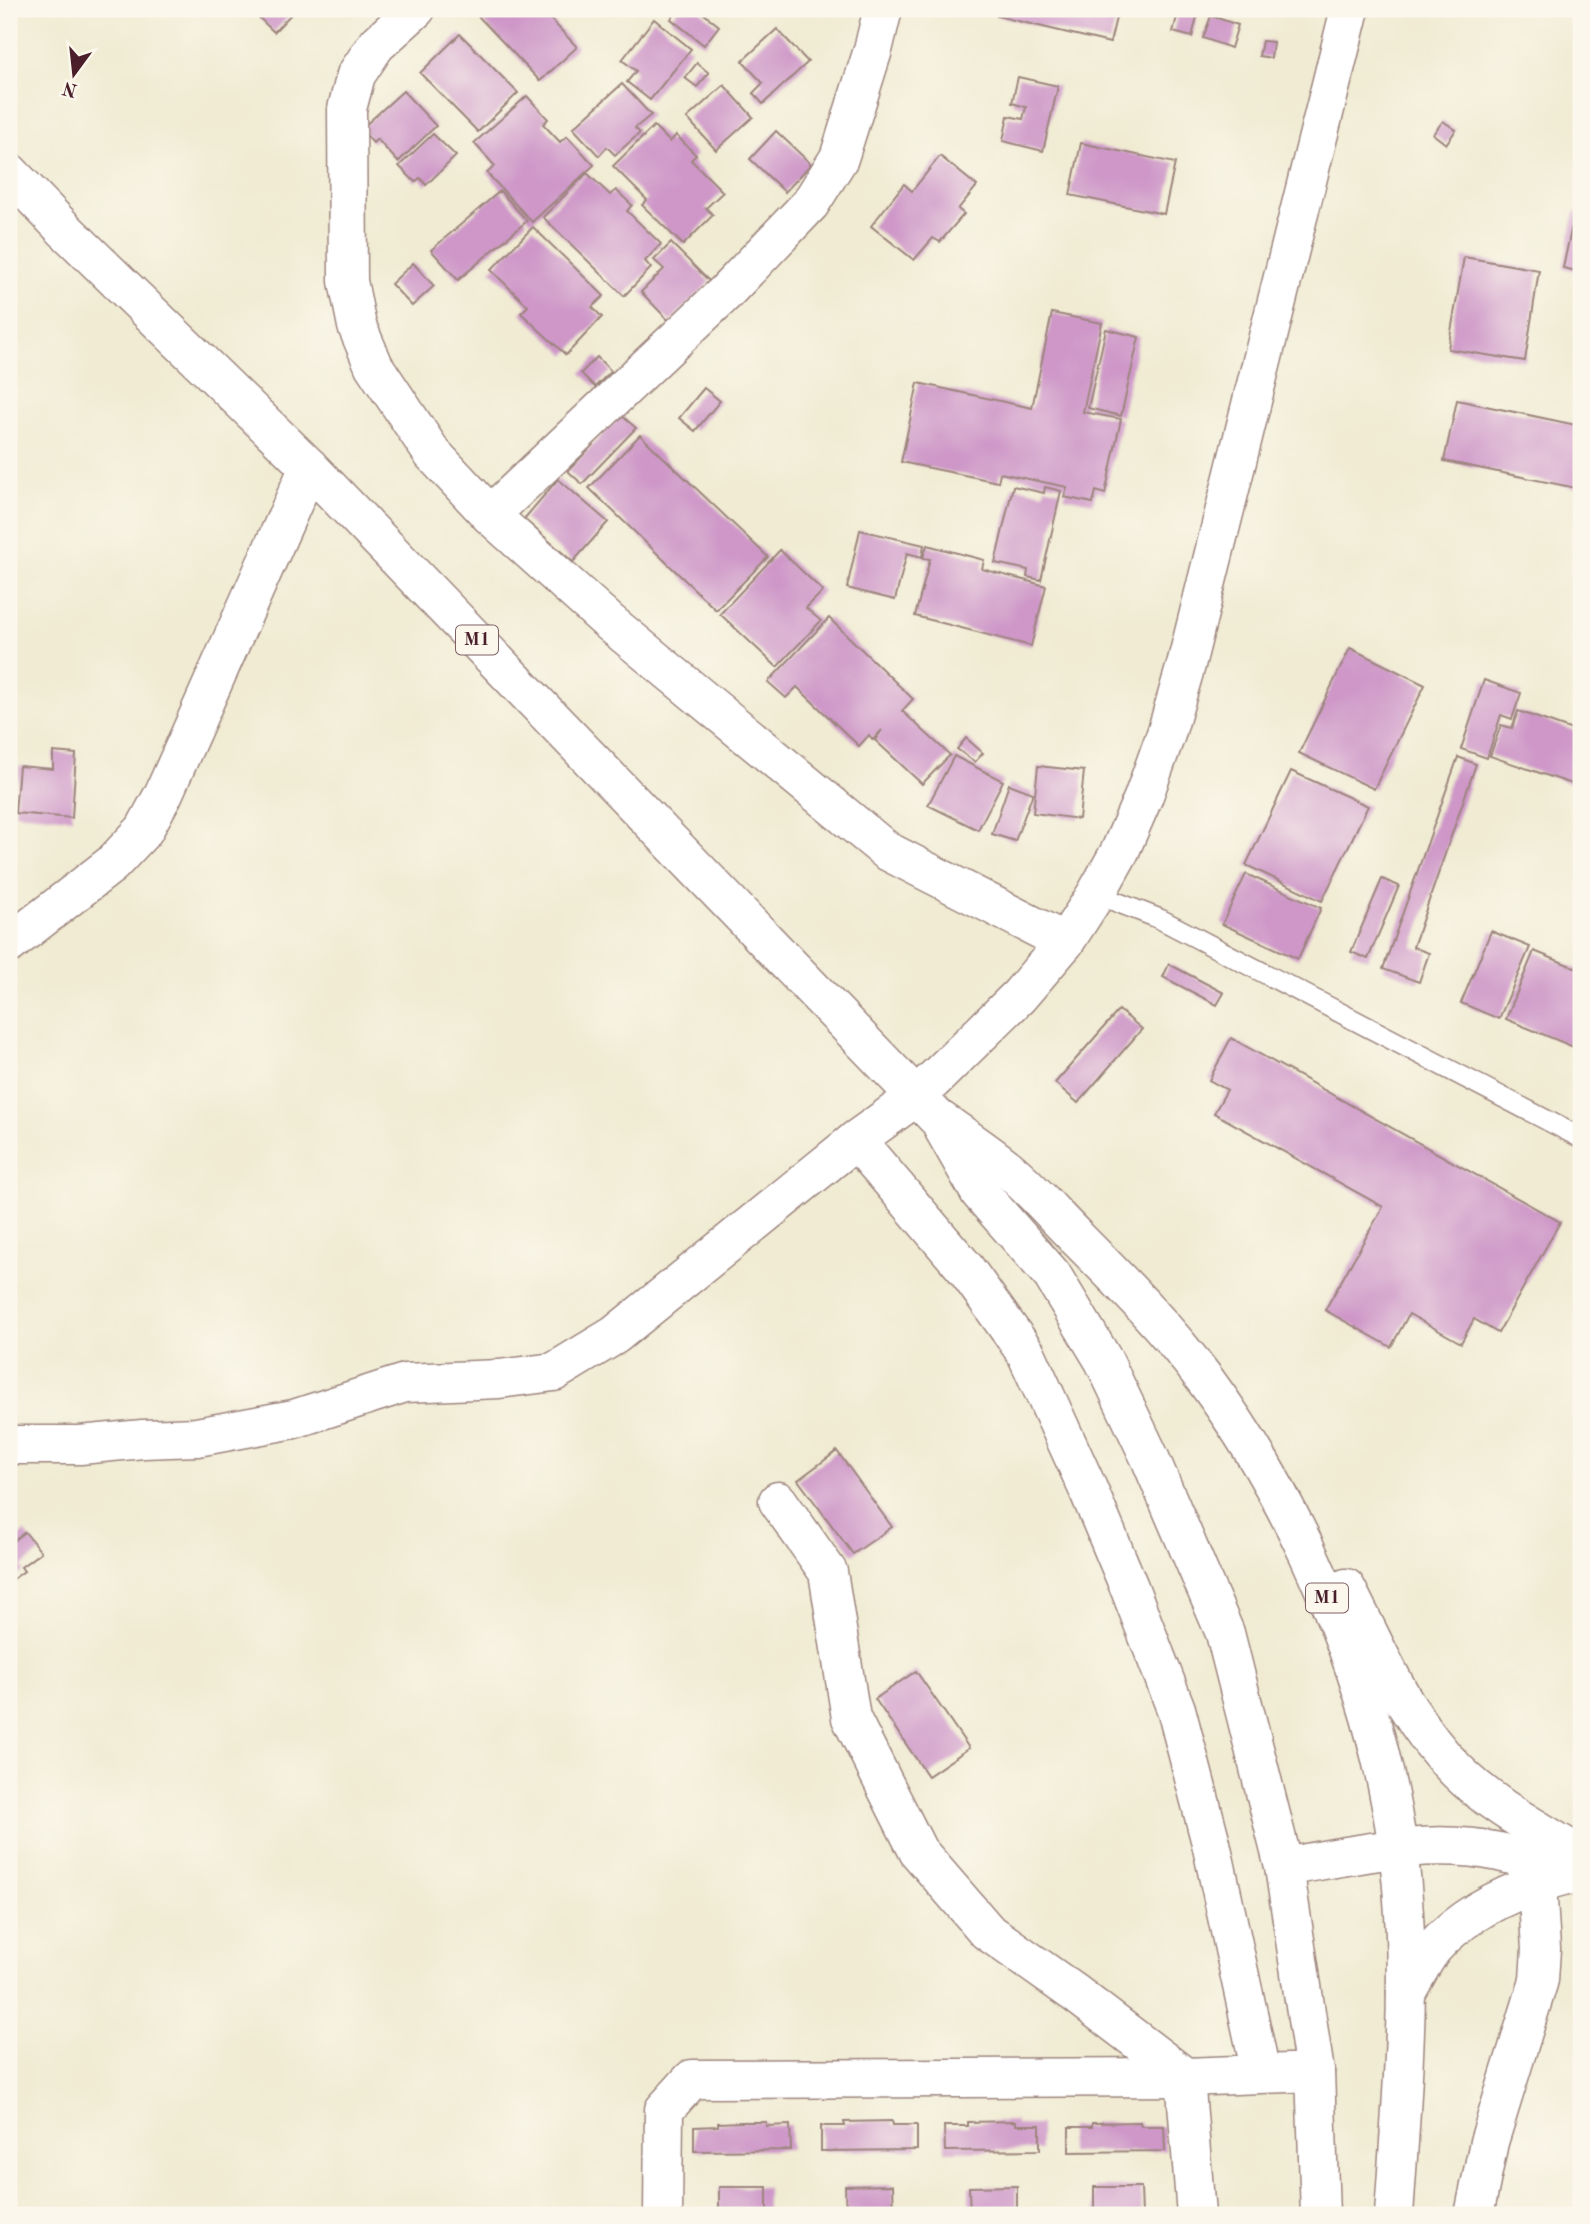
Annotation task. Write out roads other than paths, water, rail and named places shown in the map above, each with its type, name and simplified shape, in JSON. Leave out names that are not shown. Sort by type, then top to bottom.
[{"type":"main road","points":[[416,9],[376,45],[356,75],[347,109],[348,281],[356,326],[374,366],[432,453],[490,514],[608,621],[887,850],[1065,942]]},
{"type":"main road","points":[[490,514],[725,293],[810,204],[839,158],[883,9]]},
{"type":"main road","points":[[9,1445],[80,1445],[143,1438],[197,1437],[294,1419],[405,1383],[499,1379],[554,1372],[615,1335],[856,1140],[927,1106],[1065,942],[1120,851],[1143,797],[1166,734],[1186,665],[1350,9]]},
{"type":"main road","name":"M1","points":[[9,172],[309,467],[927,1106],[1008,1169],[1135,1295],[1205,1380],[1329,1555],[1393,1684],[1435,1746],[1458,1772],[1521,1820],[1567,1873]]},
{"type":"main road","points":[[9,944],[112,864],[144,830],[163,795],[309,467]]},
{"type":"main road","name":"M1","points":[[927,1106],[980,1193],[1052,1275],[1104,1361],[1150,1458],[1225,1633],[1284,1867],[1315,2072],[1320,2215]]},
{"type":"main road","points":[[856,1140],[965,1268],[1026,1353],[1088,1489],[1175,1709],[1211,1843],[1261,2073]]},
{"type":"main road","name":"M1","points":[[1247,1442],[1312,1564],[1343,1638],[1376,1746],[1398,1848],[1406,1993],[1394,2215]]},
{"type":"main road","points":[[778,1501],[828,1572],[851,1718],[918,1851],[987,1931],[1076,1994],[1185,2077],[1195,2215]]},
{"type":"main road","points":[[1284,1867],[1398,1848],[1447,1846],[1499,1852],[1567,1873]]},
{"type":"main road","points":[[1406,1993],[1433,1948],[1468,1917],[1508,1894],[1567,1873]]},
{"type":"main road","points":[[1474,2215],[1489,2142],[1539,1980],[1541,1949],[1567,1873]]},
{"type":"main road","points":[[663,2215],[664,2109],[692,2079],[1185,2077],[1315,2072]]},
{"type":"lane","points":[[1096,894],[1160,919],[1581,1138]]}]
